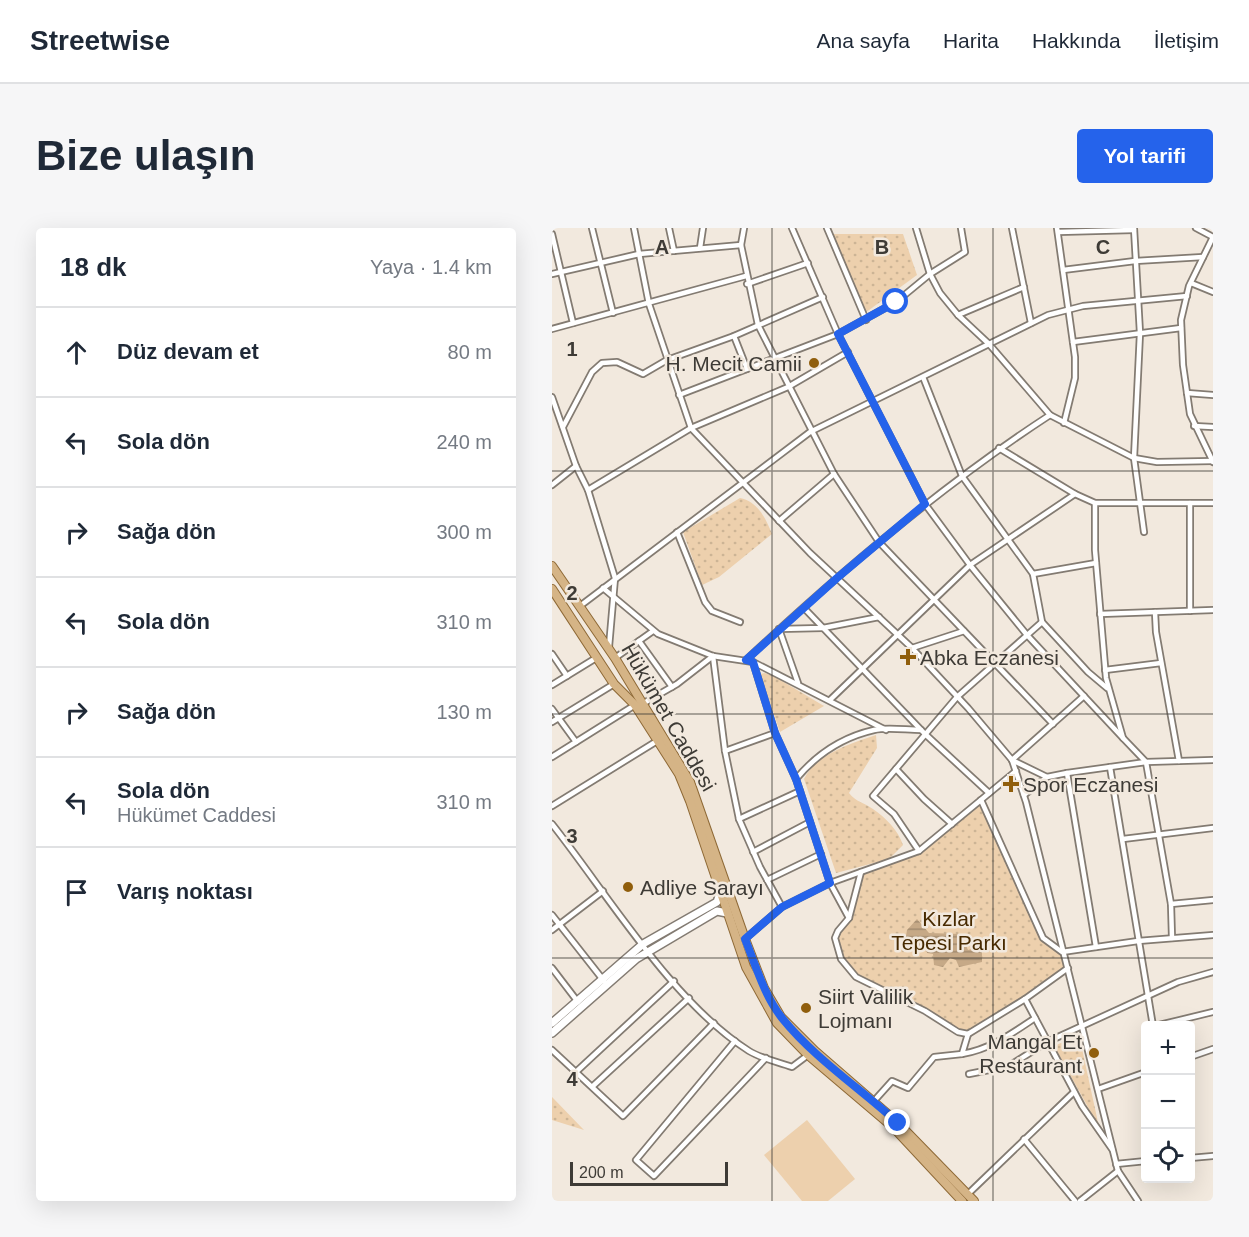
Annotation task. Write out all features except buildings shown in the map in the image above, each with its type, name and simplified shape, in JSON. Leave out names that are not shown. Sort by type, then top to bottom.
[{"type":"main road","name":"Hükümet Caddesi","points":[[552,567],[609,648],[690,782],[764,988],[782,1017],[815,1051],[874,1101],[974,1201]]},
{"type":"main road","points":[[554,596],[614,684],[635,705],[679,774],[755,987],[777,1023],[808,1055],[894,1128],[962,1201]]},
{"type":"street","points":[[592,228],[613,313]]},
{"type":"street","points":[[634,228],[649,304],[691,428],[778,521],[912,648],[1012,760],[1024,795],[1118,1172],[1138,1201]]},
{"type":"street","points":[[669,228],[674,251]]},
{"type":"street","points":[[700,248],[703,228]]},
{"type":"street","points":[[744,228],[741,245],[747,284],[758,325],[810,432],[834,474],[879,542],[1053,724]]},
{"type":"street","points":[[792,228],[838,334],[925,504],[970,565],[1027,635],[1146,762],[1171,904],[1172,938]]},
{"type":"street","points":[[827,228],[866,320]]},
{"type":"street","points":[[916,228],[930,274],[940,293],[958,315],[989,344],[1050,415],[1134,458],[1157,462],[1213,462],[1194,426],[1187,393],[1181,328],[1191,283],[1213,237],[1196,228]]},
{"type":"street","points":[[679,395],[838,334],[866,320],[896,302],[930,274],[965,252],[961,228]]},
{"type":"street","points":[[1012,228],[1031,323]]},
{"type":"street","points":[[1064,423],[1075,378],[1073,342],[1058,230],[1134,229],[1140,333],[1134,458],[1142,503],[1144,532]]},
{"type":"street","points":[[552,234],[573,323]]},
{"type":"street","points":[[552,274],[639,254],[741,245]]},
{"type":"street","points":[[1063,270],[1136,261],[1203,257]]},
{"type":"street","points":[[747,284],[808,263]]},
{"type":"street","points":[[552,329],[746,276]]},
{"type":"street","points":[[1191,283],[1213,292]]},
{"type":"street","points":[[958,315],[1024,287]]},
{"type":"street","points":[[580,606],[810,432],[1031,323],[1068,308],[1187,296]]},
{"type":"street","points":[[563,427],[592,372],[602,363],[617,362],[643,374],[667,360],[734,336],[823,297]]},
{"type":"street","points":[[1073,342],[1181,328]]},
{"type":"street","points":[[734,336],[747,369]]},
{"type":"street","points":[[588,490],[691,428],[788,387],[848,352]]},
{"type":"street","points":[[923,377],[962,476],[1033,574],[1042,622],[1088,672],[1108,689]]},
{"type":"street","points":[[1187,393],[1213,395]]},
{"type":"street","points":[[552,398],[576,466],[588,490],[615,578],[609,648]]},
{"type":"street","points":[[746,660],[837,578],[925,504],[999,448],[1050,415]]},
{"type":"street","points":[[1194,426],[1213,427]]},
{"type":"street","points":[[999,448],[1075,494],[1095,503],[1213,503]]},
{"type":"street","points":[[552,486],[576,466]]},
{"type":"street","points":[[778,521],[834,474]]},
{"type":"street","points":[[830,700],[970,565],[1010,541],[1075,494]]},
{"type":"street","points":[[1095,503],[1096,562],[1105,670],[1108,689],[1123,738]]},
{"type":"street","points":[[1190,503],[1190,611]]},
{"type":"street","points":[[677,532],[705,602],[712,610],[740,622]]},
{"type":"street","points":[[1033,574],[1096,562]]},
{"type":"street","points":[[603,588],[653,631],[713,656],[753,662],[886,730]]},
{"type":"street","points":[[804,608],[923,732],[989,793]]},
{"type":"street","points":[[1100,614],[1213,610]]},
{"type":"street","points":[[1155,612],[1161,663],[1179,761]]},
{"type":"street","points":[[779,629],[823,627],[879,617]]},
{"type":"street","points":[[920,851],[894,814],[873,796],[923,732],[957,697],[1042,622]]},
{"type":"street","points":[[779,629],[798,684]]},
{"type":"street","points":[[615,658],[653,631]]},
{"type":"street","points":[[912,648],[964,631]]},
{"type":"street","points":[[639,641],[672,687]]},
{"type":"street","points":[[552,654],[567,676]]},
{"type":"street","points":[[644,703],[672,687],[713,656]]},
{"type":"street","points":[[713,656],[725,751],[739,819],[753,852],[782,907]]},
{"type":"street","points":[[552,685],[596,658]]},
{"type":"street","points":[[753,662],[775,733],[796,779],[830,883],[849,918]]},
{"type":"street","points":[[1105,670],[1161,663]]},
{"type":"street","points":[[552,722],[614,684]]},
{"type":"street","points":[[1012,760],[1084,696]]},
{"type":"street","points":[[552,757],[635,705]]},
{"type":"street","points":[[552,709],[576,742]]},
{"type":"street","points":[[796,779],[812,760],[823,752],[875,730],[923,732]]},
{"type":"street","points":[[725,751],[775,733]]},
{"type":"street","points":[[552,806],[657,741]]},
{"type":"street","points":[[1012,760],[1047,777]]},
{"type":"street","points":[[1024,795],[1047,777],[1068,772],[1146,762],[1213,760]]},
{"type":"street","points":[[1110,767],[1153,1021]]},
{"type":"street","points":[[896,769],[924,800],[952,824]]},
{"type":"street","points":[[745,939],[782,907],[830,883],[920,851],[1016,771]]},
{"type":"street","points":[[1068,772],[1096,947]]},
{"type":"street","points":[[739,819],[800,791]]},
{"type":"street","points":[[981,800],[1043,938],[1062,952],[1138,941],[1213,935]]},
{"type":"street","points":[[753,852],[810,822]]},
{"type":"street","points":[[552,824],[645,947],[714,1023],[751,1053],[792,1067],[808,1055]]},
{"type":"street","points":[[1123,839],[1213,828]]},
{"type":"street","points":[[552,836],[557,831]]},
{"type":"street","points":[[767,880],[821,854]]},
{"type":"street","points":[[861,872],[849,918],[838,931],[835,945],[841,958],[855,977],[925,1011],[958,1032],[968,1034]]},
{"type":"street","points":[[552,1022],[645,947],[717,902],[721,890]]},
{"type":"street","points":[[552,930],[603,891]]},
{"type":"street","points":[[1171,904],[1213,900]]},
{"type":"street","points":[[552,1033],[645,947],[717,911],[727,913]]},
{"type":"street","points":[[552,915],[604,981]]},
{"type":"street","points":[[552,968],[578,1002]]},
{"type":"street","points":[[962,1054],[968,1034],[1025,999],[1068,968]]},
{"type":"street","points":[[969,1074],[1009,1066],[1047,1042],[1178,982],[1213,972]]},
{"type":"street","points":[[577,1071],[674,981]]},
{"type":"street","points":[[593,1086],[689,998]]},
{"type":"street","points":[[1025,999],[1074,1092],[1114,1153]]},
{"type":"street","points":[[1175,1021],[1213,1012]]},
{"type":"street","points":[[874,1101],[892,1081],[908,1088],[934,1057],[981,1051],[999,1043],[1035,1018]]},
{"type":"street","points":[[552,1050],[623,1116],[714,1023]]},
{"type":"street","points":[[735,1041],[636,1160],[654,1176],[766,1058]]},
{"type":"street","points":[[1195,1056],[1213,1049]]},
{"type":"street","points":[[1098,1089],[1141,1074]]},
{"type":"street","points":[[968,1194],[1074,1092]]},
{"type":"street","points":[[1024,1139],[1078,1201],[1118,1172]]},
{"type":"street","points":[[1195,1158],[1213,1156]]},
{"type":"street","points":[[1116,1164],[1141,1162]]},
{"type":"green space","points":[[832,234],[903,234],[917,275],[865,313]]},
{"type":"green space","points":[[740,498],[752,503],[764,516],[772,534],[719,577],[702,585],[683,532]]},
{"type":"green space","points":[[765,673],[824,706],[780,732],[760,674]]},
{"type":"green space","points":[[876,735],[877,748],[849,793],[887,820],[895,829],[903,845],[889,859],[836,873],[804,779],[810,770],[826,756]]},
{"type":"green space","name":"Kızlar Tepesi Parkı","points":[[981,800],[1043,938],[1062,952],[1068,968],[1025,999],[968,1034],[958,1032],[925,1011],[856,977],[841,959],[835,945],[842,925],[849,918],[861,872],[919,851]]},
{"type":"green space","points":[[1079,1035],[1099,1127],[1054,1046]]},
{"type":"green space","points":[[552,1097],[584,1130],[552,1120]]},
{"type":"green space","points":[[807,1120],[855,1179],[828,1201],[802,1201],[764,1155]]},
{"type":"shaded area","points":[[917,919],[929,933],[961,934],[968,950],[976,948],[982,951],[982,962],[959,967],[956,960],[950,958],[943,967],[934,965],[933,954],[927,953],[927,949],[912,949],[905,942],[907,930]]},
{"type":"place","name":"H. Mecit Camii","points":[[814,363]]},
{"type":"place","name":"Abka Eczanesi","points":[[908,657]]},
{"type":"place","name":"Spor Eczanesi","points":[[1011,784]]},
{"type":"place","name":"Adliye Sarayı","points":[[628,887]]},
{"type":"place","name":"Siirt Valilik Lojmanı","points":[[806,1008]]},
{"type":"place","name":"Mangal Et Restaurant","points":[[1094,1053]]},
{"type":"route","points":[[896,302],[838,334],[925,504],[837,578],[746,660],[753,662],[775,733],[796,779],[830,883],[782,907],[745,939],[764,988],[782,1017],[815,1051],[898,1123]]}]
